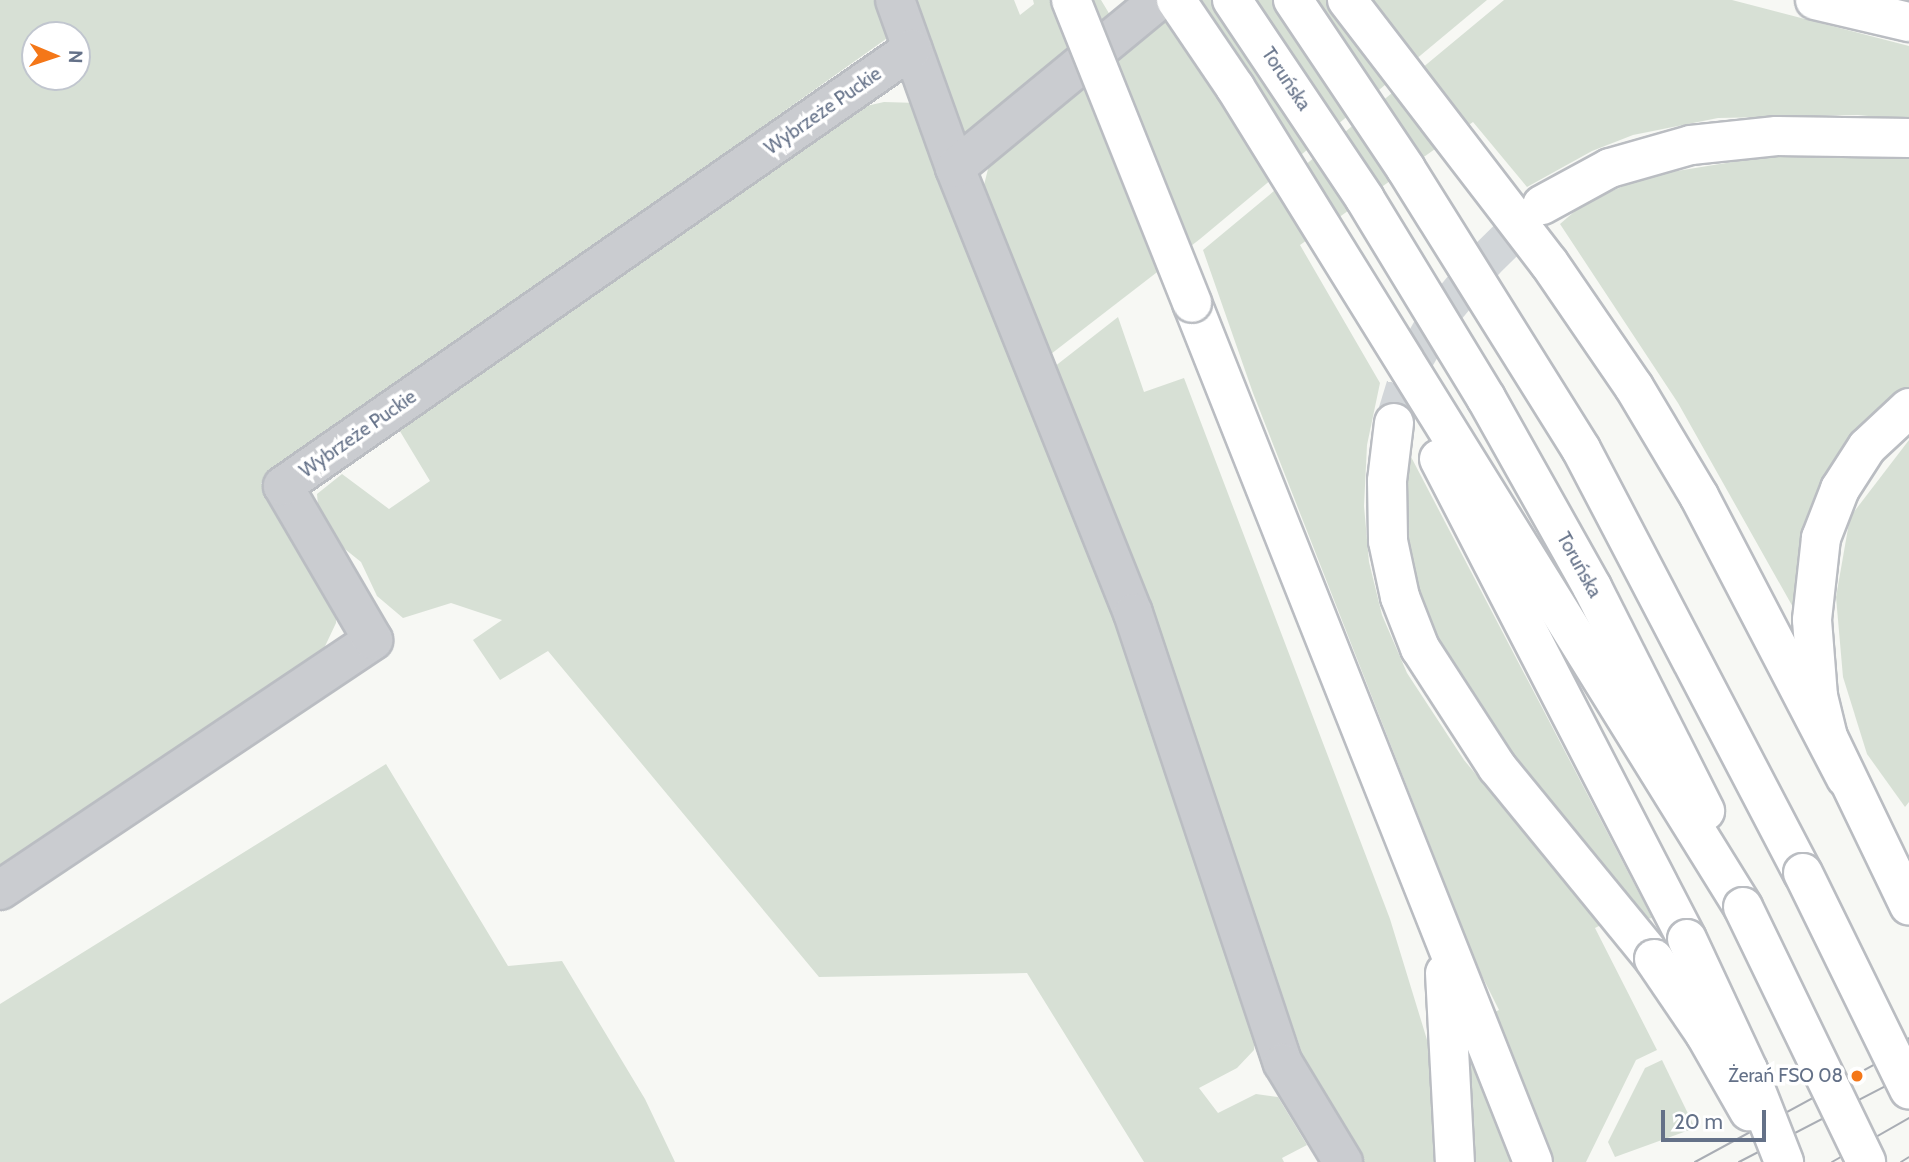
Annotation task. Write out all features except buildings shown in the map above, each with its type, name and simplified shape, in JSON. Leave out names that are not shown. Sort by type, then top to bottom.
[{"type":"main road","points":[[1070,0],[1533,1162]]},
{"type":"main road","points":[[1176,0],[1322,229],[1744,907]]},
{"type":"main road","name":"Toruńska","points":[[1232,0],[1365,199],[1592,587],[1684,764],[1744,907],[1866,1162]]},
{"type":"main road","points":[[1293,0],[1406,169],[1581,449],[1803,873],[1909,1089]]},
{"type":"main road","points":[[1347,0],[1584,312],[1667,439],[1874,831],[1909,905]]},
{"type":"main road","points":[[1815,0],[1909,22]]},
{"type":"main road","points":[[1542,205],[1610,168],[1691,145],[1777,136],[1909,138]]},
{"type":"main road","points":[[1322,229],[1687,939],[1748,1070],[1782,1162]]},
{"type":"main road","points":[[1846,778],[1818,696],[1811,620],[1816,566],[1829,513],[1852,467],[1909,408]]},
{"type":"main road","points":[[1394,422],[1387,481],[1388,541],[1400,597],[1420,648],[1497,768],[1654,959],[1712,1044],[1782,1162]]},
{"type":"main road","points":[[1422,880],[1445,976],[1455,1162]]},
{"type":"lane","points":[[895,0],[955,168],[1133,613],[1283,1063],[1343,1162]]},
{"type":"lane","points":[[955,168],[1159,0]]},
{"type":"lane","name":"Wybrzeże Puckie","points":[[0,890],[373,640],[283,486],[912,49]]},
{"type":"shaded area","points":[[0,0],[881,0],[893,34],[261,483],[336,598],[336,623],[319,659],[0,872]]},
{"type":"shaded area","points":[[906,0],[1014,0],[1020,15],[1034,4],[1033,0],[1101,0],[1113,20],[961,139]]},
{"type":"shaded area","points":[[1192,0],[1487,0],[1200,239],[1051,354],[984,185],[989,165]]},
{"type":"shaded area","points":[[1504,0],[1732,0],[1909,46],[1909,120],[1858,115],[1718,118],[1633,135],[1592,151],[1527,187],[1473,122],[1300,245],[1380,383],[1367,445],[1364,506],[1369,562],[1382,615],[1407,673],[1464,760],[1601,925],[1595,928],[1657,1050],[1636,1060],[1586,1162],[1363,1162],[1314,1088],[1124,536],[1054,367],[1118,317],[1144,392],[1184,378],[1390,919],[1428,1043],[1499,1010],[1478,968],[1253,393],[1203,250]]},
{"type":"shaded area","points":[[884,102],[918,103],[1087,538],[1256,1025],[1254,1050],[1237,1068],[1199,1088],[1218,1113],[1256,1094],[1278,1097],[1307,1145],[1282,1158],[1284,1162],[1144,1162],[1027,973],[819,977],[548,651],[500,680],[473,640],[502,620],[451,603],[403,618],[377,596],[361,562],[320,529],[317,494],[342,474],[389,509],[430,481],[398,428],[853,109]]},
{"type":"shaded area","points":[[1781,154],[1909,158],[1909,390],[1850,439],[1822,482],[1804,531],[1794,609],[1678,403],[1560,224],[1583,204],[1646,176]]},
{"type":"shaded area","points":[[1909,440],[1909,802],[1905,807],[1867,754],[1843,677],[1836,597],[1850,517]]},
{"type":"shaded area","points":[[1409,453],[1652,918],[1646,919],[1479,715],[1434,636],[1415,574],[1404,508]]},
{"type":"shaded area","points":[[386,764],[508,966],[562,961],[645,1099],[675,1162],[0,1162],[0,1004]]},
{"type":"shaded area","points":[[1662,1060],[1695,1128],[1615,1157],[1608,1142],[1645,1068]]},
{"type":"tunnel","points":[[1394,423],[1412,364],[1438,318],[1486,260],[1542,205]]},
{"type":"tram line","points":[[1695,1162],[1885,1059],[1909,1038]]},
{"type":"tram line","points":[[1739,1162],[1909,1074]]},
{"type":"tram line","points":[[1832,1162],[1909,1118]]},
{"type":"tram line","points":[[1901,1162],[1909,1157]]},
{"type":"place","name":"Żerań FSO 08","points":[[1857,1076]]}]
